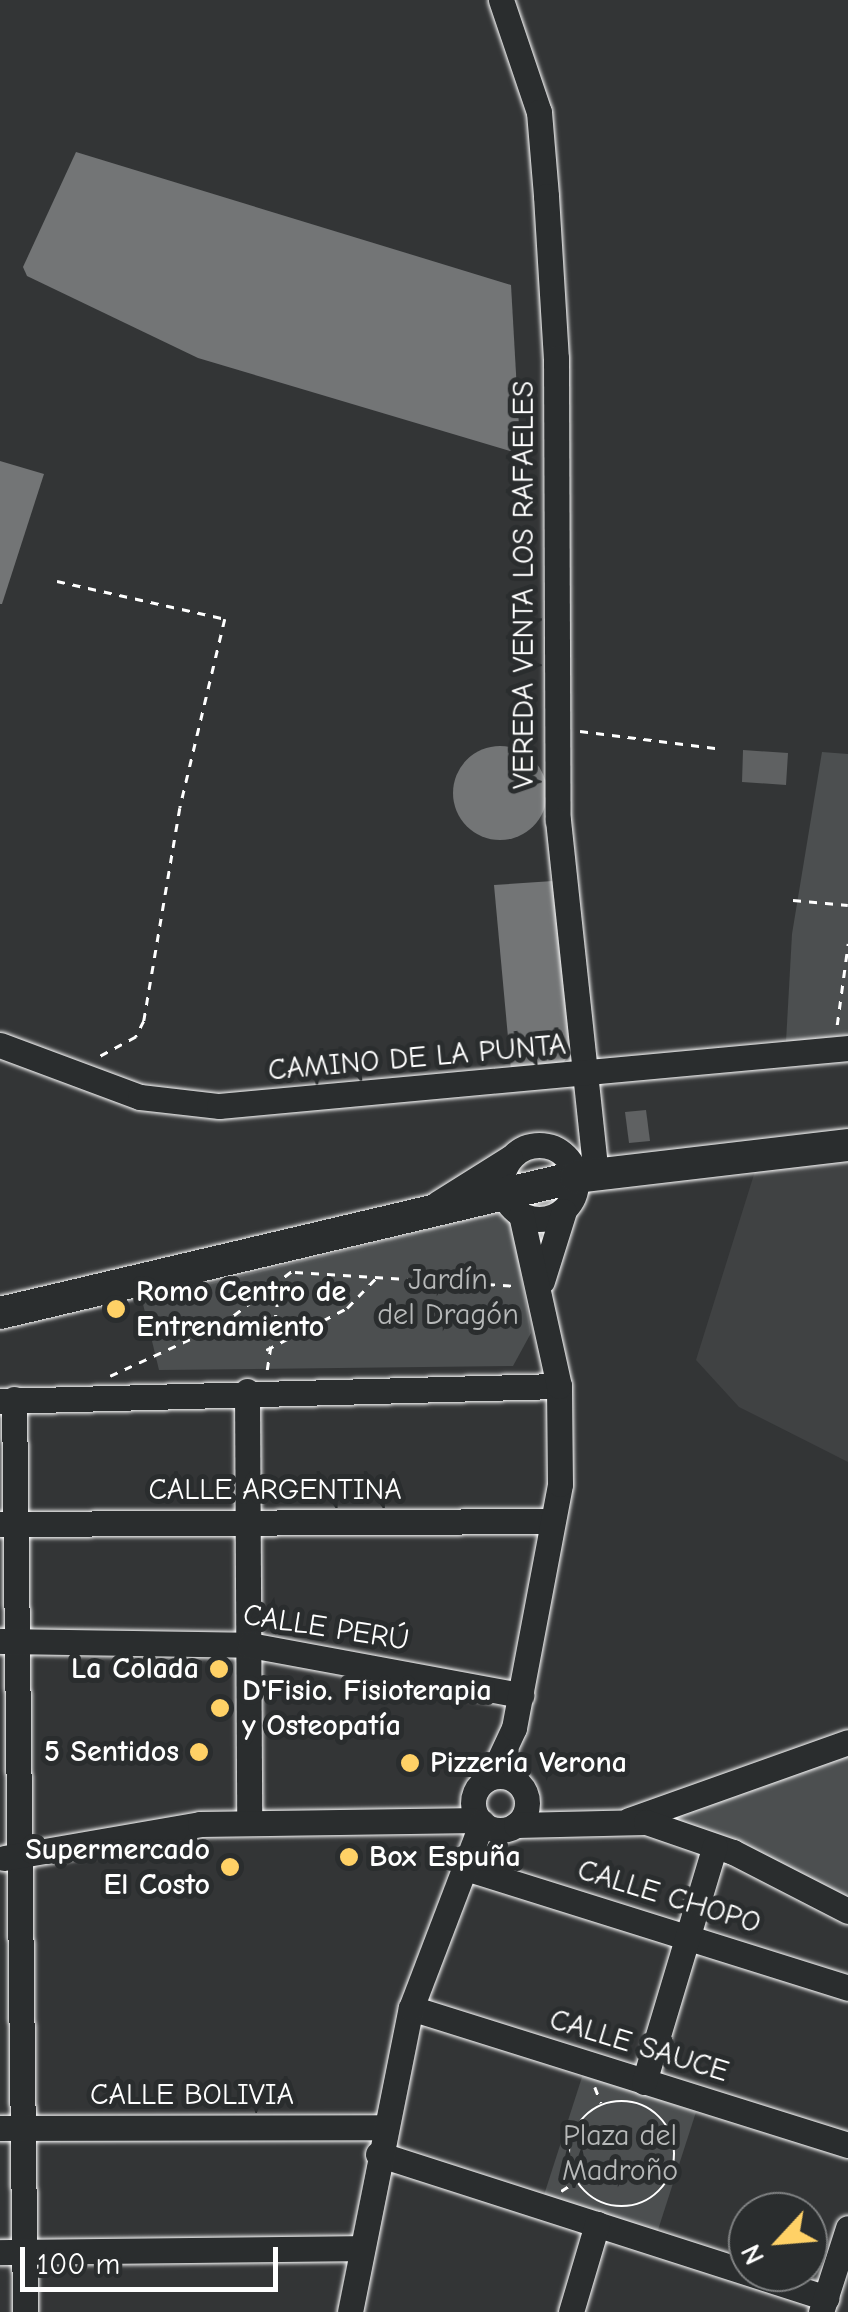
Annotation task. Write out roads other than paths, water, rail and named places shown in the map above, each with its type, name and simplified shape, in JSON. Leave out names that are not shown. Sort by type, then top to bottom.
[{"type":"main road","points":[[0,1313],[426,1210],[512,1204],[586,1176],[848,1145]]},
{"type":"street","name":"VEREDA VENTA LOS RAFAELES","points":[[501,0],[539,112],[546,196],[558,477],[554,728],[592,1121],[586,1176]]},
{"type":"street","name":"CAMINO DE LA PUNTA","points":[[0,1045],[140,1096],[219,1106],[588,1076],[842,1037]]},
{"type":"street","points":[[426,1210],[510,1158],[564,1143],[592,1121]]},
{"type":"street","points":[[542,1285],[564,1211],[586,1176],[566,1156],[546,1145]]},
{"type":"street","points":[[350,2312],[359,2248],[411,2008],[470,1865],[483,1785],[514,1728],[560,1484],[560,1386],[542,1285],[512,1204],[510,1158]]},
{"type":"street","points":[[512,1204],[540,1220],[564,1211]]},
{"type":"street","points":[[25,2312],[13,2252],[7,1400],[62,1395],[560,1386]]},
{"type":"street","points":[[249,1822],[247,1522],[258,1391]]},
{"type":"street","name":"CALLE ARGENTINA","points":[[8,1524],[551,1521]]},
{"type":"street","name":"CALLE PERÚ","points":[[9,1640],[250,1644],[521,1694]]},
{"type":"street","points":[[470,1865],[527,1809],[514,1728]]},
{"type":"street","points":[[629,1820],[848,1742]]},
{"type":"street","points":[[409,1820],[483,1785],[524,1790],[586,1818]]},
{"type":"street","points":[[9,1856],[249,1822],[480,1821],[511,1827],[586,1818],[629,1820],[715,1846],[848,1912]]},
{"type":"street","points":[[445,1824],[470,1865]]},
{"type":"street","points":[[644,2082],[715,1846]]},
{"type":"street","name":"CALLE CHOPO","points":[[470,1865],[848,1988]]},
{"type":"street","name":"CALLE SAUCE","points":[[411,2008],[848,2145]]},
{"type":"street","name":"CALLE BOLIVIA","points":[[12,2128],[384,2127]]},
{"type":"street","points":[[378,2154],[597,2224],[824,2305],[848,2228]]},
{"type":"street","points":[[571,2312],[597,2224]]},
{"type":"street","points":[[13,2252],[359,2248]]},
{"type":"place","name":"Romo Centro de Entrenamiento","points":[[116,1309]]},
{"type":"place","name":"La Colada","points":[[219,1669]]},
{"type":"place","name":"D'Fisio. Fisioterapia y Osteopatía","points":[[220,1708]]},
{"type":"place","name":"5 Sentidos","points":[[199,1752]]},
{"type":"place","name":"Pizzería Verona","points":[[410,1763]]},
{"type":"place","name":"Box Espuña","points":[[349,1857]]},
{"type":"place","name":"Supermercado El Costo","points":[[230,1867]]},
{"type":"park label","name":"Jardín del Dragón","points":[[448,1297]]},
{"type":"park label","name":"Plaza del Madroño","points":[[620,2153]]}]
